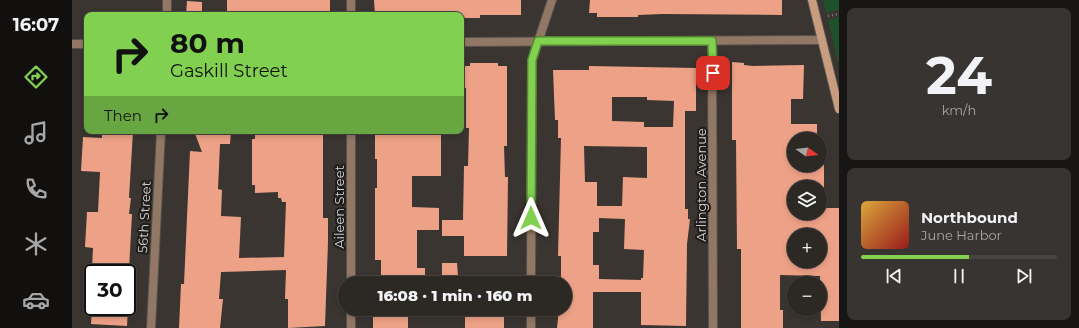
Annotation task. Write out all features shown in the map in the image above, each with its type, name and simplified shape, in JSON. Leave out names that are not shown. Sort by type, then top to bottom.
[{"type":"main road","points":[[812,0],[839,109]]},
{"type":"street","points":[[167,0],[167,12]]},
{"type":"street","points":[[351,0],[351,12]]},
{"type":"street","points":[[531,276],[532,60],[552,0]]},
{"type":"street","points":[[464,42],[822,40]]},
{"type":"street","name":"Arlington Avenue","points":[[712,41],[713,328]]},
{"type":"street","points":[[72,44],[84,44]]},
{"type":"street","name":"56th Street","points":[[152,328],[161,134]]},
{"type":"street","name":"Aileen Street","points":[[351,134],[351,276]]},
{"type":"street","points":[[351,316],[351,328]]},
{"type":"street","points":[[531,316],[531,328]]},
{"type":"path","points":[[826,17],[839,14]]},
{"type":"green space","points":[[823,0],[839,0],[839,10],[826,13]]},
{"type":"green space","points":[[839,17],[839,66],[828,20]]},
{"type":"building","points":[[227,0],[330,0],[330,12],[227,12]]},
{"type":"building","points":[[374,0],[521,0],[521,15],[480,15],[480,18],[464,18],[464,12],[375,12]]},
{"type":"building","points":[[590,0],[782,0],[782,15],[662,14],[638,15],[638,17],[597,17],[597,13],[589,13]]},
{"type":"building","points":[[187,1],[202,2],[202,12],[186,12]]},
{"type":"building","points":[[732,62],[744,63],[744,65],[753,66],[804,65],[803,99],[791,99],[791,124],[817,124],[817,132],[787,132],[787,172],[824,172],[824,180],[787,180],[787,220],[827,220],[827,208],[839,208],[839,321],[821,321],[821,316],[827,316],[827,276],[780,275],[780,310],[783,310],[783,328],[741,328],[741,249],[737,249],[736,140],[732,140]]},
{"type":"building","points":[[470,63],[498,63],[498,66],[507,66],[507,146],[504,146],[505,177],[508,177],[507,256],[464,256],[464,236],[442,236],[442,220],[463,220],[464,166],[468,166],[469,128],[466,128],[466,88],[464,88],[464,66],[470,66]]},
{"type":"building","points":[[589,66],[696,68],[696,111],[685,111],[685,209],[688,209],[688,219],[690,219],[687,244],[686,326],[641,325],[641,292],[593,292],[593,328],[557,328],[558,316],[572,316],[572,276],[561,276],[561,256],[558,256],[561,138],[558,138],[558,120],[555,120],[553,70],[589,70]],"holes":[[[612,97],[647,97],[647,100],[674,101],[673,127],[644,127],[644,122],[612,121]],[[584,146],[647,147],[647,178],[623,177],[622,206],[597,206],[597,182],[585,182]],[[599,218],[625,219],[624,249],[644,250],[643,278],[641,278],[641,280],[599,279],[599,265],[593,265],[593,232],[599,232]]]},
{"type":"building","points":[[102,134],[133,134],[129,198],[131,198],[129,214],[132,214],[129,264],[92,264],[93,248],[85,247],[87,212],[98,212],[100,172],[81,171],[83,137],[102,138]]},
{"type":"building","points":[[195,134],[231,134],[230,144],[220,144],[218,189],[222,190],[221,216],[241,217],[239,258],[284,257],[286,202],[282,202],[281,198],[278,198],[278,192],[255,193],[255,185],[252,185],[252,139],[255,139],[255,134],[323,134],[323,218],[328,218],[325,326],[288,328],[288,299],[285,299],[286,270],[221,272],[219,299],[223,299],[220,328],[179,328],[181,284],[184,284],[190,151],[202,152]]},
{"type":"building","points":[[375,134],[441,134],[441,176],[412,176],[412,207],[439,208],[439,230],[417,230],[417,268],[425,268],[425,276],[381,276],[381,260],[375,260],[375,188],[377,188],[377,159],[375,159]]},
{"type":"building","points":[[442,263],[457,263],[458,276],[442,276]]},
{"type":"building","points":[[91,316],[128,316],[127,326],[91,324]]},
{"type":"building","points":[[373,316],[408,316],[408,328],[373,328]]},
{"type":"building","points":[[465,316],[504,316],[504,328],[465,328]]},
{"type":"route","points":[[531,218],[532,60],[538,41],[712,41],[713,73]]}]
